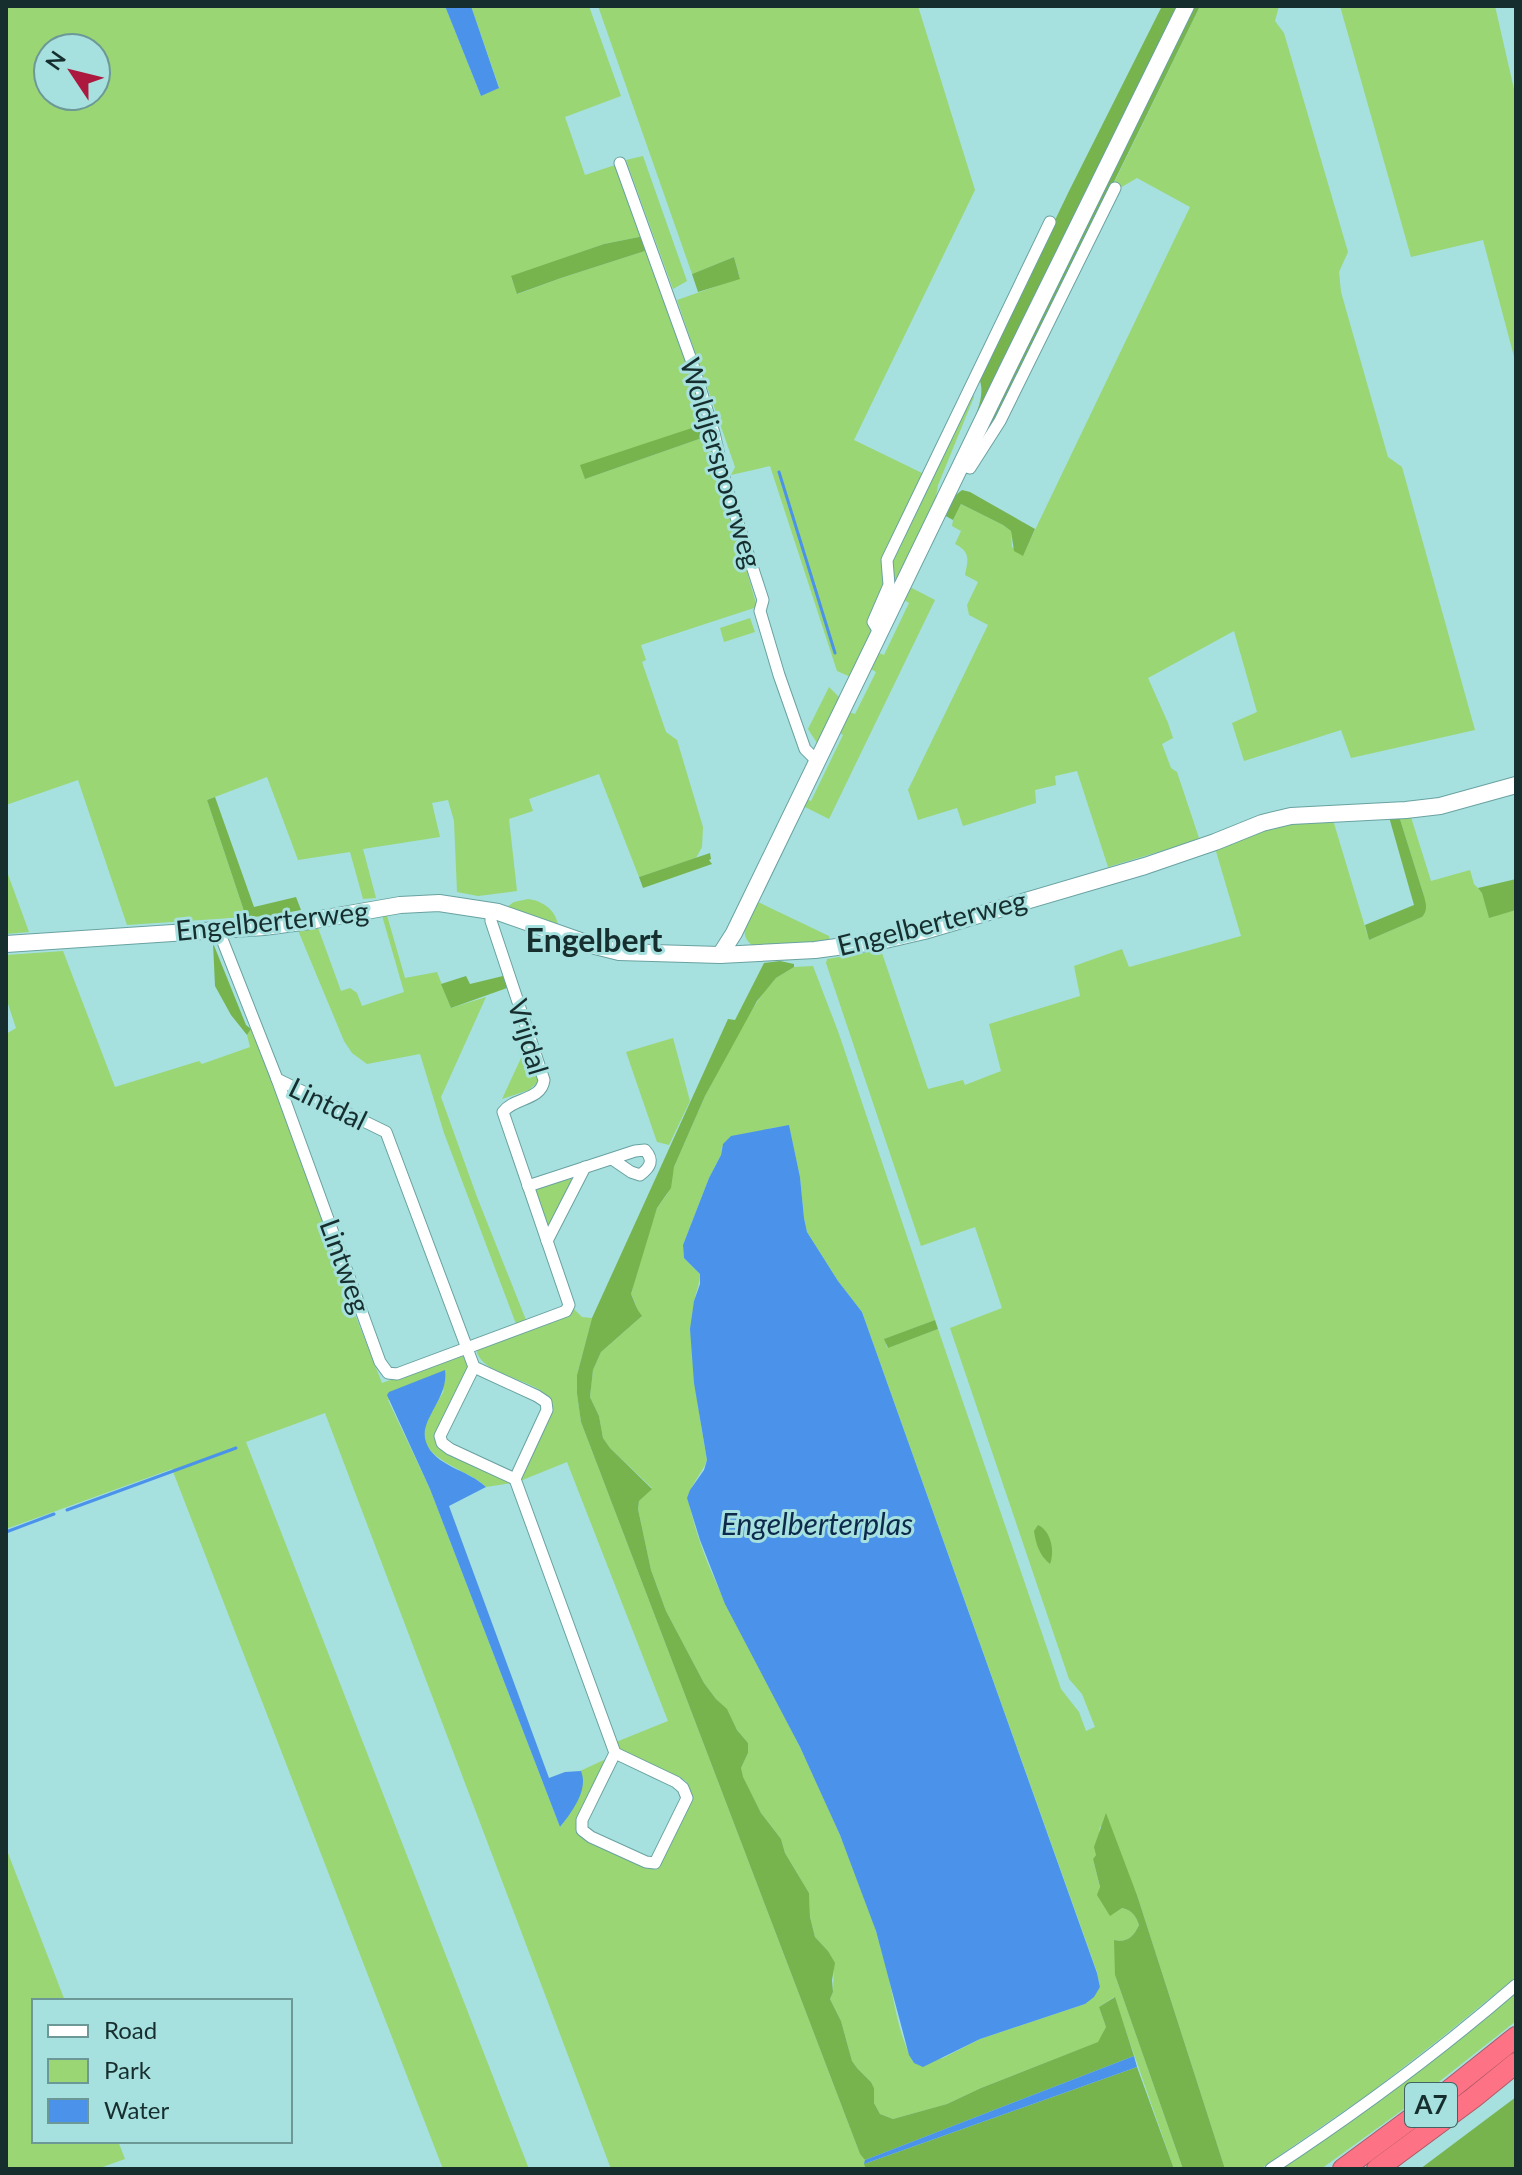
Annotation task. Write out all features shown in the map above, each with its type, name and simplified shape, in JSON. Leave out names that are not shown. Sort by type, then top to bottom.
[{"type":"highway","name":"A7","points":[[1343,2169],[1516,2037]]},
{"type":"highway","name":"A7","points":[[1377,2169],[1516,2063]]},
{"type":"street","points":[[720,955],[734,933],[1186,6]]},
{"type":"street","name":"Woldjerspoorweg","points":[[620,163],[694,368],[726,486],[763,600],[760,611],[779,675],[805,749],[817,761]]},
{"type":"street","points":[[961,465],[970,468],[1000,421],[1115,188]]},
{"type":"street","points":[[879,632],[873,622],[889,585],[887,560],[1050,222]]},
{"type":"street","name":"Engelberterweg","points":[[6,944],[264,927],[400,905],[439,903],[491,911],[619,952],[720,955],[835,948],[924,931],[1145,866],[1262,823],[1291,816],[1440,806],[1516,785]]},
{"type":"street","name":"Vrijdal","points":[[467,1348],[566,1311],[569,1305],[503,1112],[509,1104],[536,1094],[543,1087],[544,1080],[491,921],[491,911]]},
{"type":"street","name":"Lintdal","points":[[218,929],[277,1079],[386,1132],[474,1367]]},
{"type":"street","points":[[734,933],[745,954]]},
{"type":"street","name":"Lintweg","points":[[277,1079],[380,1362],[388,1373],[397,1374],[467,1348]]},
{"type":"street","points":[[528,1186],[612,1159]]},
{"type":"street","points":[[547,1241],[585,1167]]},
{"type":"street","points":[[515,1479],[442,1443],[440,1436],[474,1367],[546,1402],[547,1410],[515,1479],[615,1753],[676,1782],[687,1798],[655,1863],[632,1856],[582,1830],[582,1820],[615,1753]]},
{"type":"street","points":[[1271,2169],[1395,2082],[1516,1985]]},
{"type":"green space","points":[[6,6],[445,6],[481,96],[499,87],[471,6],[589,6],[621,96],[565,117],[585,175],[618,164],[644,236],[604,244],[511,277],[518,294],[648,250],[707,423],[757,607],[641,645],[646,660],[642,662],[666,732],[677,740],[703,827],[702,847],[696,858],[639,877],[599,774],[529,799],[533,811],[509,819],[517,891],[478,896],[457,892],[454,821],[448,800],[432,803],[440,837],[363,849],[376,898],[363,899],[350,852],[298,860],[267,777],[207,800],[246,917],[127,925],[78,780],[6,805]],"holes":[[[697,427],[702,438],[585,479]]]},
{"type":"green space","points":[[598,6],[918,6],[975,190],[854,440],[924,474],[882,564],[885,584],[870,619],[871,641],[853,678],[837,671],[770,466],[731,475],[735,467],[677,300],[740,278],[734,257],[692,274]]},
{"type":"green space","points":[[1162,6],[1180,6],[971,429],[981,397],[979,378]]},
{"type":"green space","points":[[1190,6],[1200,6],[997,421],[973,458]]},
{"type":"green space","points":[[1200,6],[1279,6],[1275,21],[1284,33],[1348,252],[1339,272],[1341,292],[1388,457],[1402,467],[1475,730],[1351,758],[1341,730],[1244,761],[1232,723],[1257,712],[1234,631],[1148,678],[1173,738],[1162,744],[1171,768],[1177,772],[1199,838],[1108,867],[1077,771],[1055,776],[1056,785],[1035,790],[1036,803],[963,826],[957,808],[918,820],[908,790],[988,625],[969,615],[967,605],[978,582],[965,575],[967,557],[964,550],[955,544],[961,531],[952,526],[953,520],[961,504],[1011,531],[1012,547],[1023,555],[1190,207],[1137,178],[1120,188],[1113,185]]},
{"type":"green space","points":[[1340,6],[1495,6],[1516,98],[1516,364],[1483,240],[1411,257]]},
{"type":"green space","points":[[643,156],[687,281],[673,289],[626,160]]},
{"type":"green space","points":[[644,236],[648,250],[517,294],[511,276],[604,244]]},
{"type":"green space","points":[[734,257],[740,279],[698,292],[692,274]]},
{"type":"green space","points":[[972,392],[974,397],[938,485],[937,505],[893,595],[894,551]]},
{"type":"green space","points":[[698,426],[702,438],[585,479],[580,465]]},
{"type":"green space","points":[[962,490],[1035,529],[1023,556],[1014,551],[1011,531],[1003,525],[961,504],[953,520],[944,515],[952,498]]},
{"type":"green space","points":[[908,586],[935,600],[829,819],[801,805],[804,798],[811,801],[843,735],[839,732],[849,712],[855,714],[876,672],[871,669],[879,653],[884,655],[909,603],[902,599]]},
{"type":"green space","points":[[750,618],[755,632],[724,642],[720,628]]},
{"type":"green space","points":[[829,687],[842,700],[819,746],[808,729]]},
{"type":"green space","points":[[215,797],[254,907],[296,897],[301,910],[246,917],[207,800]]},
{"type":"green space","points":[[1410,814],[1431,881],[1470,870],[1474,884],[1482,892],[1489,917],[1516,910],[1516,1977],[1370,2093],[1260,2169],[1225,2169],[1138,1898],[1100,1826],[1093,1859],[1099,1893],[1110,1915],[1125,1909],[1133,1914],[1139,1925],[1130,1938],[1115,1940],[1115,1975],[1183,2169],[1174,2169],[1114,1997],[1099,2007],[1106,2027],[1099,2042],[947,2104],[893,2119],[880,2114],[874,2103],[874,2088],[852,2061],[841,2021],[830,1999],[834,1965],[828,1951],[815,1937],[809,1893],[785,1853],[781,1839],[761,1813],[742,1777],[741,1768],[748,1753],[748,1743],[727,1710],[704,1683],[666,1611],[651,1570],[638,1509],[639,1501],[652,1488],[603,1438],[599,1416],[590,1397],[593,1370],[601,1352],[641,1317],[631,1294],[657,1208],[668,1193],[674,1167],[705,1096],[744,1022],[776,978],[794,967],[813,966],[839,1034],[935,1320],[885,1339],[887,1348],[938,1329],[1061,1689],[1079,1712],[1086,1731],[1095,1727],[1082,1694],[1069,1679],[950,1328],[1002,1308],[975,1227],[921,1246],[827,959],[881,950],[928,1089],[963,1080],[965,1085],[1001,1071],[989,1024],[1080,996],[1074,966],[1122,949],[1129,967],[1241,936],[1215,848],[1264,830],[1333,820],[1369,940],[1422,917],[1424,896],[1399,816]],"holes":[[[789,1126],[807,1232],[862,1312],[1100,1987],[1085,2004],[980,2039],[943,2058],[914,2063],[899,2025],[875,1927],[852,1864],[806,1759],[712,1574],[689,1503],[690,1492],[707,1460],[693,1343],[694,1304],[700,1274],[684,1258],[683,1245],[722,1147],[771,1128]]]},
{"type":"green space","points":[[1399,816],[1426,909],[1422,917],[1369,940],[1365,925],[1414,905],[1389,817]]},
{"type":"green space","points":[[710,853],[712,864],[643,888],[639,877]]},
{"type":"green space","points":[[6,869],[29,932],[6,934]]},
{"type":"green space","points":[[1516,879],[1516,910],[1489,918],[1478,888]]},
{"type":"green space","points":[[528,899],[548,907],[555,915],[558,926],[507,907]]},
{"type":"green space","points":[[756,902],[829,936],[830,941],[753,946],[745,931]]},
{"type":"green space","points":[[381,912],[386,912],[405,978],[437,972],[451,1008],[486,997],[441,1097],[526,1320],[516,1324],[444,1133],[420,1054],[367,1064],[352,1053],[344,1041],[297,928],[317,925],[341,991],[350,988],[357,993],[362,1006],[404,992]]},
{"type":"green space","points":[[213,943],[246,1025],[251,1029],[247,1035],[231,1015],[215,986]]},
{"type":"green space","points":[[63,951],[115,1087],[199,1061],[202,1064],[250,1047],[247,1035],[251,1029],[281,1102],[345,1289],[382,1383],[458,1355],[466,1358],[468,1366],[437,1435],[511,1483],[486,1487],[429,1449],[424,1430],[444,1390],[388,1400],[430,1489],[560,1827],[573,1808],[580,1771],[606,1759],[577,1816],[577,1823],[583,1836],[656,1870],[691,1791],[686,1781],[618,1749],[616,1742],[668,1721],[567,1462],[520,1481],[553,1409],[549,1399],[530,1385],[493,1369],[477,1353],[478,1347],[574,1309],[582,1317],[592,1318],[577,1375],[581,1422],[866,2169],[611,2169],[325,1413],[246,1442],[529,2169],[443,2169],[172,1469],[6,1529],[6,1034],[16,1028],[6,998],[6,955]]},
{"type":"green space","points":[[780,961],[794,964],[794,967],[776,978],[757,1001],[705,1096],[674,1167],[671,1188],[657,1208],[631,1294],[642,1316],[601,1352],[593,1370],[590,1397],[599,1416],[603,1438],[652,1489],[639,1501],[638,1509],[651,1570],[666,1611],[704,1683],[727,1709],[737,1730],[748,1743],[748,1753],[741,1768],[743,1777],[809,1893],[815,1937],[835,1963],[830,1999],[841,2021],[852,2061],[874,2088],[874,2103],[880,2114],[893,2119],[947,2104],[1098,2042],[1106,2027],[1099,2007],[1115,1997],[1134,2056],[865,2160],[860,2154],[581,1422],[577,1394],[577,1375],[592,1318],[728,1019],[735,1020],[764,963]]},
{"type":"green space","points":[[466,976],[470,984],[503,976],[507,988],[451,1008],[441,984]]},
{"type":"green space","points":[[673,1038],[690,1101],[669,1145],[657,1142],[626,1052]]},
{"type":"green space","points":[[528,1043],[538,1082],[529,1090],[502,1099]]},
{"type":"green space","points":[[574,1178],[548,1229],[534,1189]]},
{"type":"green space","points":[[935,1320],[938,1329],[888,1348],[884,1339]]},
{"type":"green space","points":[[1038,1525],[1051,1542],[1050,1564],[1037,1545],[1034,1531]]},
{"type":"green space","points":[[1106,1813],[1138,1898],[1225,2169],[1183,2169],[1115,1975],[1114,1940],[1130,1938],[1139,1925],[1133,1914],[1122,1908],[1110,1916],[1097,1895],[1100,1887],[1093,1859],[1096,1855],[1094,1847]]},
{"type":"green space","points":[[6,1848],[64,1999],[32,1999],[32,2143],[119,2143],[125,2159],[97,2169],[6,2169]]},
{"type":"green space","points":[[1516,1992],[1516,2021],[1412,2103],[1321,2169],[1280,2169]]},
{"type":"green space","points":[[1137,2067],[1174,2169],[866,2169],[864,2164]]},
{"type":"green space","points":[[1516,2097],[1516,2169],[1420,2169]]},
{"type":"water","points":[[445,6],[471,6],[499,88],[481,96]]},
{"type":"water","name":"Engelberterplas","points":[[789,1125],[807,1232],[862,1312],[1100,1987],[1085,2004],[980,2039],[923,2067],[914,2063],[909,2055],[876,1931],[840,1835],[800,1747],[725,1604],[687,1498],[707,1460],[694,1383],[690,1329],[700,1274],[684,1258],[683,1245],[723,1144],[731,1136]]},
{"type":"water","points":[[445,1370],[443,1390],[426,1426],[426,1442],[436,1457],[486,1487],[449,1506],[549,1778],[565,1772],[581,1771],[581,1793],[560,1827],[430,1489],[387,1395]]},
{"type":"water","points":[[1134,2056],[1137,2067],[864,2164],[865,2160]]},
{"type":"waterway","points":[[779,472],[835,653]]},
{"type":"waterway","points":[[67,1510],[236,1448]]},
{"type":"waterway","points":[[6,1532],[54,1514]]},
{"type":"district","name":"Engelbert","points":[[594,941]]}]
